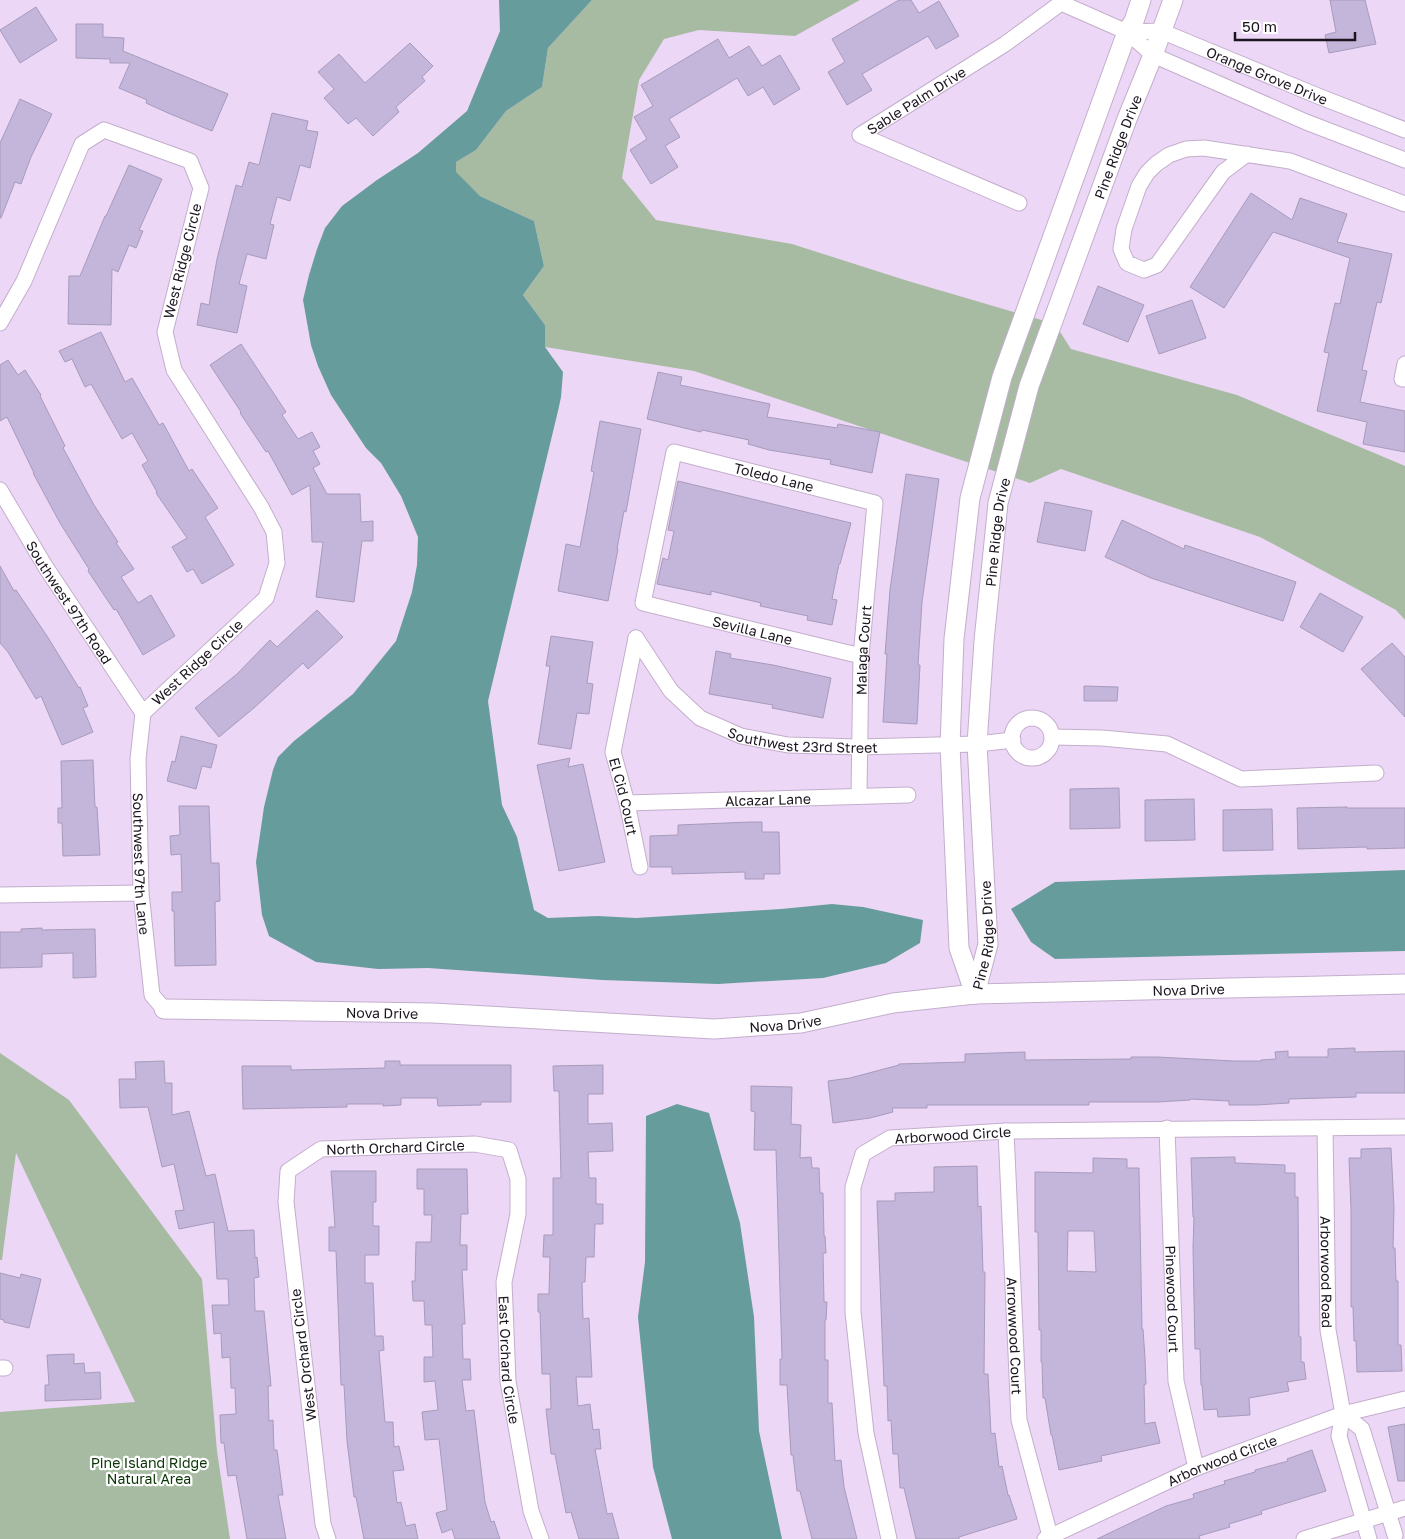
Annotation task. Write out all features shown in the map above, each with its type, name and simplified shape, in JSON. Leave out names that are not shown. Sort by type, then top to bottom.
[{"type":"street","name":"Pine Ridge Drive","points":[[975,994],[959,948],[950,745],[954,639],[970,498],[1002,377],[1141,0]]},
{"type":"street","name":"Pine Ridge Drive","points":[[975,994],[988,944],[977,744],[984,641],[998,503],[1029,386],[1127,119],[1173,0]]},
{"type":"street","points":[[1061,2],[1128,32]]},
{"type":"street","name":"Sable Palm Drive","points":[[1019,203],[860,135],[998,49],[1061,2]]},
{"type":"street","name":"Orange Grove Drive","points":[[1128,32],[1161,31],[1405,130]]},
{"type":"street","name":"Orange Grove Drive","points":[[1128,32],[1153,55],[1306,122],[1405,160]]},
{"type":"street","name":"West Ridge Circle","points":[[0,322],[24,281],[82,144],[104,130],[190,161],[201,188],[165,332],[174,370],[261,507],[274,532],[277,563],[266,598],[143,713]]},
{"type":"street","points":[[1247,154],[1223,172],[1157,265],[1144,270],[1128,263],[1121,249],[1124,228],[1140,186],[1147,173],[1156,164],[1168,155],[1186,149],[1204,148],[1247,154],[1290,161],[1405,204]]},
{"type":"street","points":[[1405,364],[1402,379],[1405,379]]},
{"type":"street","name":"Toledo Lane","points":[[643,603],[674,452],[875,503]]},
{"type":"street","name":"Southwest 97th Road","points":[[0,490],[45,566],[143,713]]},
{"type":"street","name":"Malaga Court","points":[[859,796],[860,656],[875,503]]},
{"type":"street","name":"Sevilla Lane","points":[[643,603],[860,656]]},
{"type":"street","name":"Southwest 23rd Street","points":[[636,638],[671,691],[700,718],[741,736],[788,745],[859,747],[977,744],[1013,740]]},
{"type":"street","name":"El Cid Court","points":[[636,638],[613,752],[627,803],[640,867]]},
{"type":"street","name":"Southwest 97th Lane","points":[[143,713],[138,759],[141,893],[152,995],[164,1009]]},
{"type":"street","points":[[1029,719],[1041,720],[1046,724],[1052,736],[1049,750],[1038,758],[1024,756],[1018,752],[1013,740],[1015,729],[1019,724],[1029,719]]},
{"type":"street","points":[[1052,736],[1167,744],[1241,778],[1376,773]]},
{"type":"street","name":"Alcazar Lane","points":[[627,803],[908,795]]},
{"type":"street","points":[[0,895],[141,893]]},
{"type":"street","name":"Nova Drive","points":[[164,1009],[433,1013],[714,1029],[801,1023],[893,1003],[975,994],[1405,984]]},
{"type":"street","name":"Arborwood Circle","points":[[889,1539],[866,1433],[853,1312],[853,1187],[863,1154],[890,1138],[1006,1131],[1405,1127]]},
{"type":"street","name":"Pinewood Court","points":[[1167,1128],[1176,1381],[1196,1468]]},
{"type":"street","name":"Arborwood Road","points":[[1325,1128],[1328,1330],[1343,1414],[1339,1436],[1369,1539]]},
{"type":"street","name":"Arrowwood Court","points":[[1006,1131],[1019,1420],[1048,1537]]},
{"type":"street","name":"North Orchard Circle","points":[[288,1170],[321,1149],[475,1144],[509,1150]]},
{"type":"street","name":"East Orchard Circle","points":[[509,1150],[518,1179],[518,1214],[504,1282],[508,1381],[531,1511],[541,1539]]},
{"type":"street","name":"West Orchard Circle","points":[[288,1170],[286,1202],[323,1524],[328,1539]]},
{"type":"street","name":"Arborwood Circle","points":[[1048,1537],[1196,1468],[1343,1414],[1405,1399]]},
{"type":"street","points":[[1343,1414],[1362,1429],[1394,1535]]},
{"type":"street","points":[[1304,1539],[1405,1508]]},
{"type":"green space","points":[[592,0],[860,0],[795,36],[699,30],[664,39],[639,80],[622,178],[656,220],[792,244],[908,281],[1055,324],[1071,349],[1237,395],[1405,466],[1405,620],[1396,610],[1260,537],[1061,469],[1030,483],[694,371],[545,347],[545,325],[523,295],[544,266],[534,221],[480,196],[456,173],[456,162],[476,150],[506,111],[542,87],[548,48]]},
{"type":"green space","name":"Pine Island Ridge Natural Area","points":[[0,1053],[69,1100],[202,1279],[217,1451],[230,1539],[0,1539],[0,1412],[135,1402],[16,1153],[2,1260],[0,1260]]},
{"type":"shaded area","points":[[499,0],[592,0],[548,48],[542,87],[506,111],[476,150],[456,162],[456,172],[480,196],[534,221],[544,266],[523,295],[545,325],[545,347],[563,372],[558,411],[488,701],[502,805],[517,837],[534,910],[548,918],[598,916],[636,918],[832,904],[863,907],[923,920],[920,943],[886,963],[823,978],[718,984],[602,980],[428,968],[378,969],[316,962],[269,936],[262,915],[256,862],[264,807],[278,757],[294,741],[353,694],[396,641],[412,592],[417,565],[418,537],[401,496],[381,463],[366,448],[331,395],[318,366],[311,345],[303,300],[309,275],[325,228],[342,206],[418,153],[467,111],[500,31]]},
{"type":"shaded area","points":[[1405,870],[1405,951],[1055,959],[1031,942],[1011,909],[1055,882]]},
{"type":"shaded area","points":[[677,1104],[709,1113],[740,1223],[754,1317],[759,1431],[782,1539],[672,1539],[653,1467],[638,1317],[645,1262],[646,1116]]},
{"type":"building","points":[[899,0],[911,0],[919,13],[939,1],[959,36],[936,49],[928,36],[862,74],[872,90],[847,105],[828,72],[845,62],[832,39]]},
{"type":"building","points":[[1330,0],[1365,0],[1376,44],[1329,53],[1325,35],[1336,32]]},
{"type":"building","points":[[36,7],[57,40],[20,63],[0,30]]},
{"type":"building","points":[[76,24],[103,24],[103,37],[124,38],[123,51],[228,94],[212,131],[146,103],[147,100],[119,88],[130,63],[110,63],[110,59],[76,58]]},
{"type":"building","points":[[718,39],[729,58],[749,46],[762,66],[780,55],[800,89],[774,105],[763,87],[748,96],[737,78],[669,119],[680,137],[665,146],[678,167],[651,184],[630,150],[647,139],[634,117],[653,106],[641,85]]},
{"type":"building","points":[[410,43],[433,66],[422,77],[425,81],[396,107],[399,112],[373,136],[356,118],[348,124],[324,98],[334,89],[318,72],[339,54],[365,83]]},
{"type":"building","points":[[20,99],[52,114],[31,157],[21,184],[15,182],[0,218],[0,143]]},
{"type":"building","points":[[272,113],[308,121],[306,130],[318,132],[310,168],[300,165],[290,201],[277,197],[270,224],[274,225],[266,259],[247,254],[239,284],[247,286],[237,333],[197,325],[201,303],[209,305],[217,259],[236,185],[242,187],[249,162],[259,165]]},
{"type":"building","points":[[129,165],[162,179],[139,230],[143,231],[136,248],[129,245],[118,272],[112,269],[111,325],[68,324],[69,276],[80,276]]},
{"type":"building","points":[[1251,193],[1292,220],[1300,198],[1347,214],[1337,242],[1392,254],[1381,303],[1377,302],[1362,370],[1367,371],[1360,402],[1405,411],[1405,452],[1363,444],[1367,422],[1317,411],[1329,353],[1324,352],[1335,303],[1340,304],[1350,258],[1273,232],[1224,308],[1190,287]]},
{"type":"building","points":[[1098,286],[1144,305],[1128,342],[1083,324]]},
{"type":"building","points":[[1192,300],[1206,338],[1159,354],[1146,316]]},
{"type":"building","points":[[101,332],[125,382],[132,378],[159,425],[163,423],[189,471],[192,469],[218,508],[205,517],[234,565],[202,584],[193,569],[187,572],[172,547],[187,538],[156,493],[142,465],[148,461],[132,433],[122,439],[91,384],[85,387],[72,359],[65,362],[59,351]]},
{"type":"building","points":[[241,344],[286,412],[282,415],[298,439],[312,432],[320,447],[313,451],[320,464],[313,468],[327,494],[360,494],[361,522],[373,521],[373,541],[362,541],[354,602],[316,597],[323,542],[312,542],[310,485],[292,495],[268,451],[266,452],[210,365]]},
{"type":"building","points":[[8,360],[18,375],[25,370],[41,395],[65,446],[63,448],[94,505],[118,542],[116,543],[134,569],[121,577],[138,603],[151,595],[175,636],[143,655],[116,609],[114,610],[88,571],[89,569],[60,523],[33,473],[7,417],[0,421],[0,365]]},
{"type":"building","points":[[658,372],[682,377],[680,385],[770,404],[767,417],[837,428],[838,424],[880,432],[872,473],[830,464],[831,460],[769,450],[748,444],[749,440],[702,430],[701,432],[647,419]]},
{"type":"building","points":[[600,421],[641,429],[608,601],[558,591],[566,544],[580,547],[594,472],[591,471]]},
{"type":"building","points":[[906,474],[939,479],[922,602],[917,724],[883,722],[887,654],[885,654],[890,590]]},
{"type":"building","points":[[678,481],[851,523],[839,564],[832,599],[837,600],[832,625],[807,620],[808,616],[760,606],[761,603],[711,591],[711,595],[657,584],[663,558],[668,560],[674,531],[668,530]]},
{"type":"building","points":[[1045,502],[1092,511],[1085,551],[1037,542]]},
{"type":"building","points":[[1122,520],[1184,549],[1185,545],[1296,582],[1283,621],[1151,578],[1105,557]]},
{"type":"building","points":[[0,566],[14,591],[16,590],[80,687],[88,706],[83,708],[93,732],[62,745],[41,696],[36,699],[8,652],[0,643]]},
{"type":"building","points":[[1320,593],[1363,617],[1343,652],[1300,627]]},
{"type":"building","points":[[317,610],[343,637],[308,669],[303,663],[219,737],[195,708],[237,674],[270,640],[277,647]]},
{"type":"building","points":[[551,636],[593,642],[587,683],[593,684],[589,714],[577,713],[571,749],[538,744],[550,666],[546,666]]},
{"type":"building","points":[[1392,643],[1405,657],[1405,717],[1361,669]]},
{"type":"building","points":[[716,651],[731,654],[730,658],[831,678],[823,718],[772,708],[773,705],[709,694]]},
{"type":"building","points":[[1084,686],[1118,687],[1117,701],[1084,701]]},
{"type":"building","points":[[181,736],[217,745],[211,768],[202,766],[196,789],[167,781],[172,761],[175,762]]},
{"type":"building","points":[[570,758],[568,767],[583,764],[605,862],[559,871],[537,765]]},
{"type":"building","points":[[93,760],[100,855],[63,856],[62,823],[58,823],[58,808],[62,808],[61,761]]},
{"type":"building","points":[[1119,788],[1120,828],[1070,829],[1070,789]]},
{"type":"building","points":[[1194,799],[1195,840],[1145,841],[1145,800]]},
{"type":"building","points":[[179,806],[209,806],[211,863],[219,863],[220,901],[215,902],[216,965],[175,966],[172,892],[182,892],[181,854],[171,855],[170,836],[180,835]]},
{"type":"building","points":[[1297,808],[1405,808],[1405,848],[1298,849]]},
{"type":"building","points":[[1272,809],[1273,850],[1223,851],[1223,810]]},
{"type":"building","points":[[762,822],[762,832],[779,832],[780,874],[764,874],[764,879],[745,879],[745,872],[672,874],[672,867],[650,867],[650,836],[678,835],[678,825]]},
{"type":"building","points":[[42,928],[42,930],[95,929],[96,977],[73,978],[73,953],[42,954],[42,967],[0,968],[0,932],[21,932],[21,929]]},
{"type":"building","points":[[1355,1048],[1355,1052],[1405,1051],[1405,1093],[1356,1093],[1356,1097],[1289,1099],[1289,1103],[1256,1105],[1229,1105],[1229,1101],[1190,1099],[1158,1102],[1089,1102],[1089,1105],[927,1105],[927,1108],[892,1108],[893,1112],[870,1118],[833,1123],[828,1081],[850,1078],[899,1064],[965,1062],[965,1054],[1025,1052],[1025,1060],[1157,1057],[1261,1061],[1276,1059],[1275,1052],[1288,1051],[1288,1057],[1328,1057],[1328,1049]]},
{"type":"building","points":[[164,1061],[165,1083],[172,1083],[172,1115],[189,1111],[206,1176],[215,1174],[228,1231],[254,1230],[255,1258],[257,1257],[259,1277],[254,1278],[255,1311],[264,1311],[271,1386],[268,1386],[269,1421],[273,1420],[274,1450],[277,1450],[283,1495],[278,1495],[286,1539],[247,1539],[236,1475],[228,1476],[224,1443],[221,1443],[220,1415],[236,1414],[235,1388],[231,1388],[230,1357],[222,1358],[221,1333],[214,1334],[212,1305],[229,1305],[228,1279],[217,1279],[214,1222],[179,1229],[175,1211],[184,1210],[174,1164],[162,1167],[148,1107],[120,1108],[119,1079],[136,1079],[135,1062]]},
{"type":"building","points":[[385,1061],[400,1061],[400,1065],[511,1065],[511,1102],[481,1102],[481,1105],[438,1106],[437,1098],[401,1098],[401,1105],[347,1104],[347,1107],[243,1109],[242,1066],[291,1066],[291,1070],[385,1068]]},
{"type":"building","points":[[603,1065],[603,1094],[588,1094],[588,1124],[612,1123],[613,1151],[588,1152],[589,1178],[596,1178],[596,1204],[603,1204],[603,1224],[595,1224],[594,1257],[586,1257],[585,1282],[582,1282],[583,1319],[589,1318],[592,1377],[576,1377],[578,1406],[590,1404],[593,1430],[599,1429],[601,1449],[595,1449],[607,1514],[612,1513],[619,1539],[579,1539],[571,1512],[566,1513],[555,1454],[551,1454],[546,1409],[551,1409],[550,1374],[542,1374],[538,1294],[549,1294],[550,1257],[543,1257],[544,1235],[553,1235],[553,1178],[561,1178],[559,1091],[554,1091],[553,1066]]},
{"type":"building","points":[[751,1086],[792,1087],[791,1124],[801,1125],[800,1158],[811,1157],[812,1168],[819,1168],[820,1193],[823,1193],[826,1253],[823,1253],[824,1302],[827,1302],[825,1360],[828,1360],[828,1403],[832,1403],[835,1461],[841,1460],[844,1487],[857,1539],[812,1539],[800,1491],[797,1491],[793,1455],[791,1455],[787,1385],[780,1385],[780,1359],[782,1359],[776,1150],[754,1150],[755,1112],[751,1111]]},
{"type":"building","points":[[1391,1148],[1394,1208],[1393,1248],[1395,1248],[1396,1281],[1398,1281],[1398,1345],[1401,1345],[1402,1371],[1357,1372],[1353,1307],[1351,1307],[1349,1158],[1361,1158],[1361,1149]]},
{"type":"building","points":[[1235,1157],[1235,1163],[1285,1165],[1285,1173],[1295,1173],[1295,1197],[1298,1197],[1299,1336],[1301,1337],[1301,1362],[1304,1362],[1306,1379],[1287,1382],[1289,1391],[1249,1398],[1250,1415],[1218,1417],[1217,1409],[1204,1410],[1200,1349],[1195,1349],[1194,1217],[1191,1158]]},
{"type":"building","points":[[1093,1158],[1127,1159],[1127,1168],[1139,1168],[1142,1329],[1146,1384],[1144,1385],[1145,1424],[1155,1422],[1160,1443],[1101,1456],[1102,1461],[1059,1470],[1045,1398],[1043,1398],[1041,1330],[1039,1330],[1038,1232],[1035,1232],[1035,1172],[1093,1173]],"holes":[[[1068,1231],[1094,1231],[1096,1272],[1067,1271]]]},
{"type":"building","points":[[977,1166],[978,1207],[981,1206],[983,1272],[985,1272],[984,1374],[988,1374],[991,1434],[995,1433],[999,1467],[1002,1466],[1008,1495],[1017,1519],[959,1537],[959,1539],[916,1539],[904,1488],[900,1488],[898,1454],[893,1454],[891,1420],[888,1421],[887,1386],[884,1386],[877,1201],[895,1201],[895,1193],[934,1192],[934,1167]]},
{"type":"building","points":[[417,1169],[467,1169],[468,1214],[461,1214],[460,1245],[467,1245],[467,1270],[462,1270],[465,1324],[462,1324],[463,1359],[470,1359],[471,1380],[462,1380],[466,1411],[474,1410],[485,1502],[491,1522],[494,1521],[500,1539],[455,1539],[452,1529],[442,1533],[436,1513],[447,1510],[439,1439],[425,1440],[422,1412],[438,1410],[435,1381],[424,1382],[424,1357],[433,1357],[432,1325],[425,1325],[424,1301],[413,1301],[412,1281],[415,1281],[416,1242],[431,1242],[432,1215],[424,1215],[424,1189],[417,1189]]},
{"type":"building","points":[[331,1171],[376,1171],[376,1202],[373,1202],[373,1226],[379,1226],[379,1255],[365,1255],[365,1283],[373,1283],[375,1336],[383,1336],[384,1350],[379,1351],[385,1422],[393,1422],[394,1447],[399,1446],[404,1470],[393,1471],[397,1503],[401,1502],[406,1526],[415,1524],[418,1539],[364,1539],[356,1497],[354,1497],[347,1441],[344,1385],[341,1385],[336,1251],[329,1251],[329,1227],[335,1227]]},
{"type":"building","points":[[0,1273],[20,1278],[21,1274],[41,1279],[29,1328],[4,1322],[4,1320],[0,1319]]},
{"type":"building","points":[[74,1354],[74,1364],[84,1363],[85,1373],[100,1372],[101,1399],[45,1401],[45,1385],[49,1385],[47,1355]]},
{"type":"building","points":[[1405,1424],[1405,1481],[1398,1481],[1388,1427]]},
{"type":"building","points":[[1312,1450],[1326,1491],[1261,1511],[1262,1514],[1229,1524],[1230,1527],[1199,1536],[1200,1539],[1097,1539],[1166,1506],[1194,1498],[1193,1494],[1225,1484],[1224,1481],[1288,1461],[1287,1459]]}]
